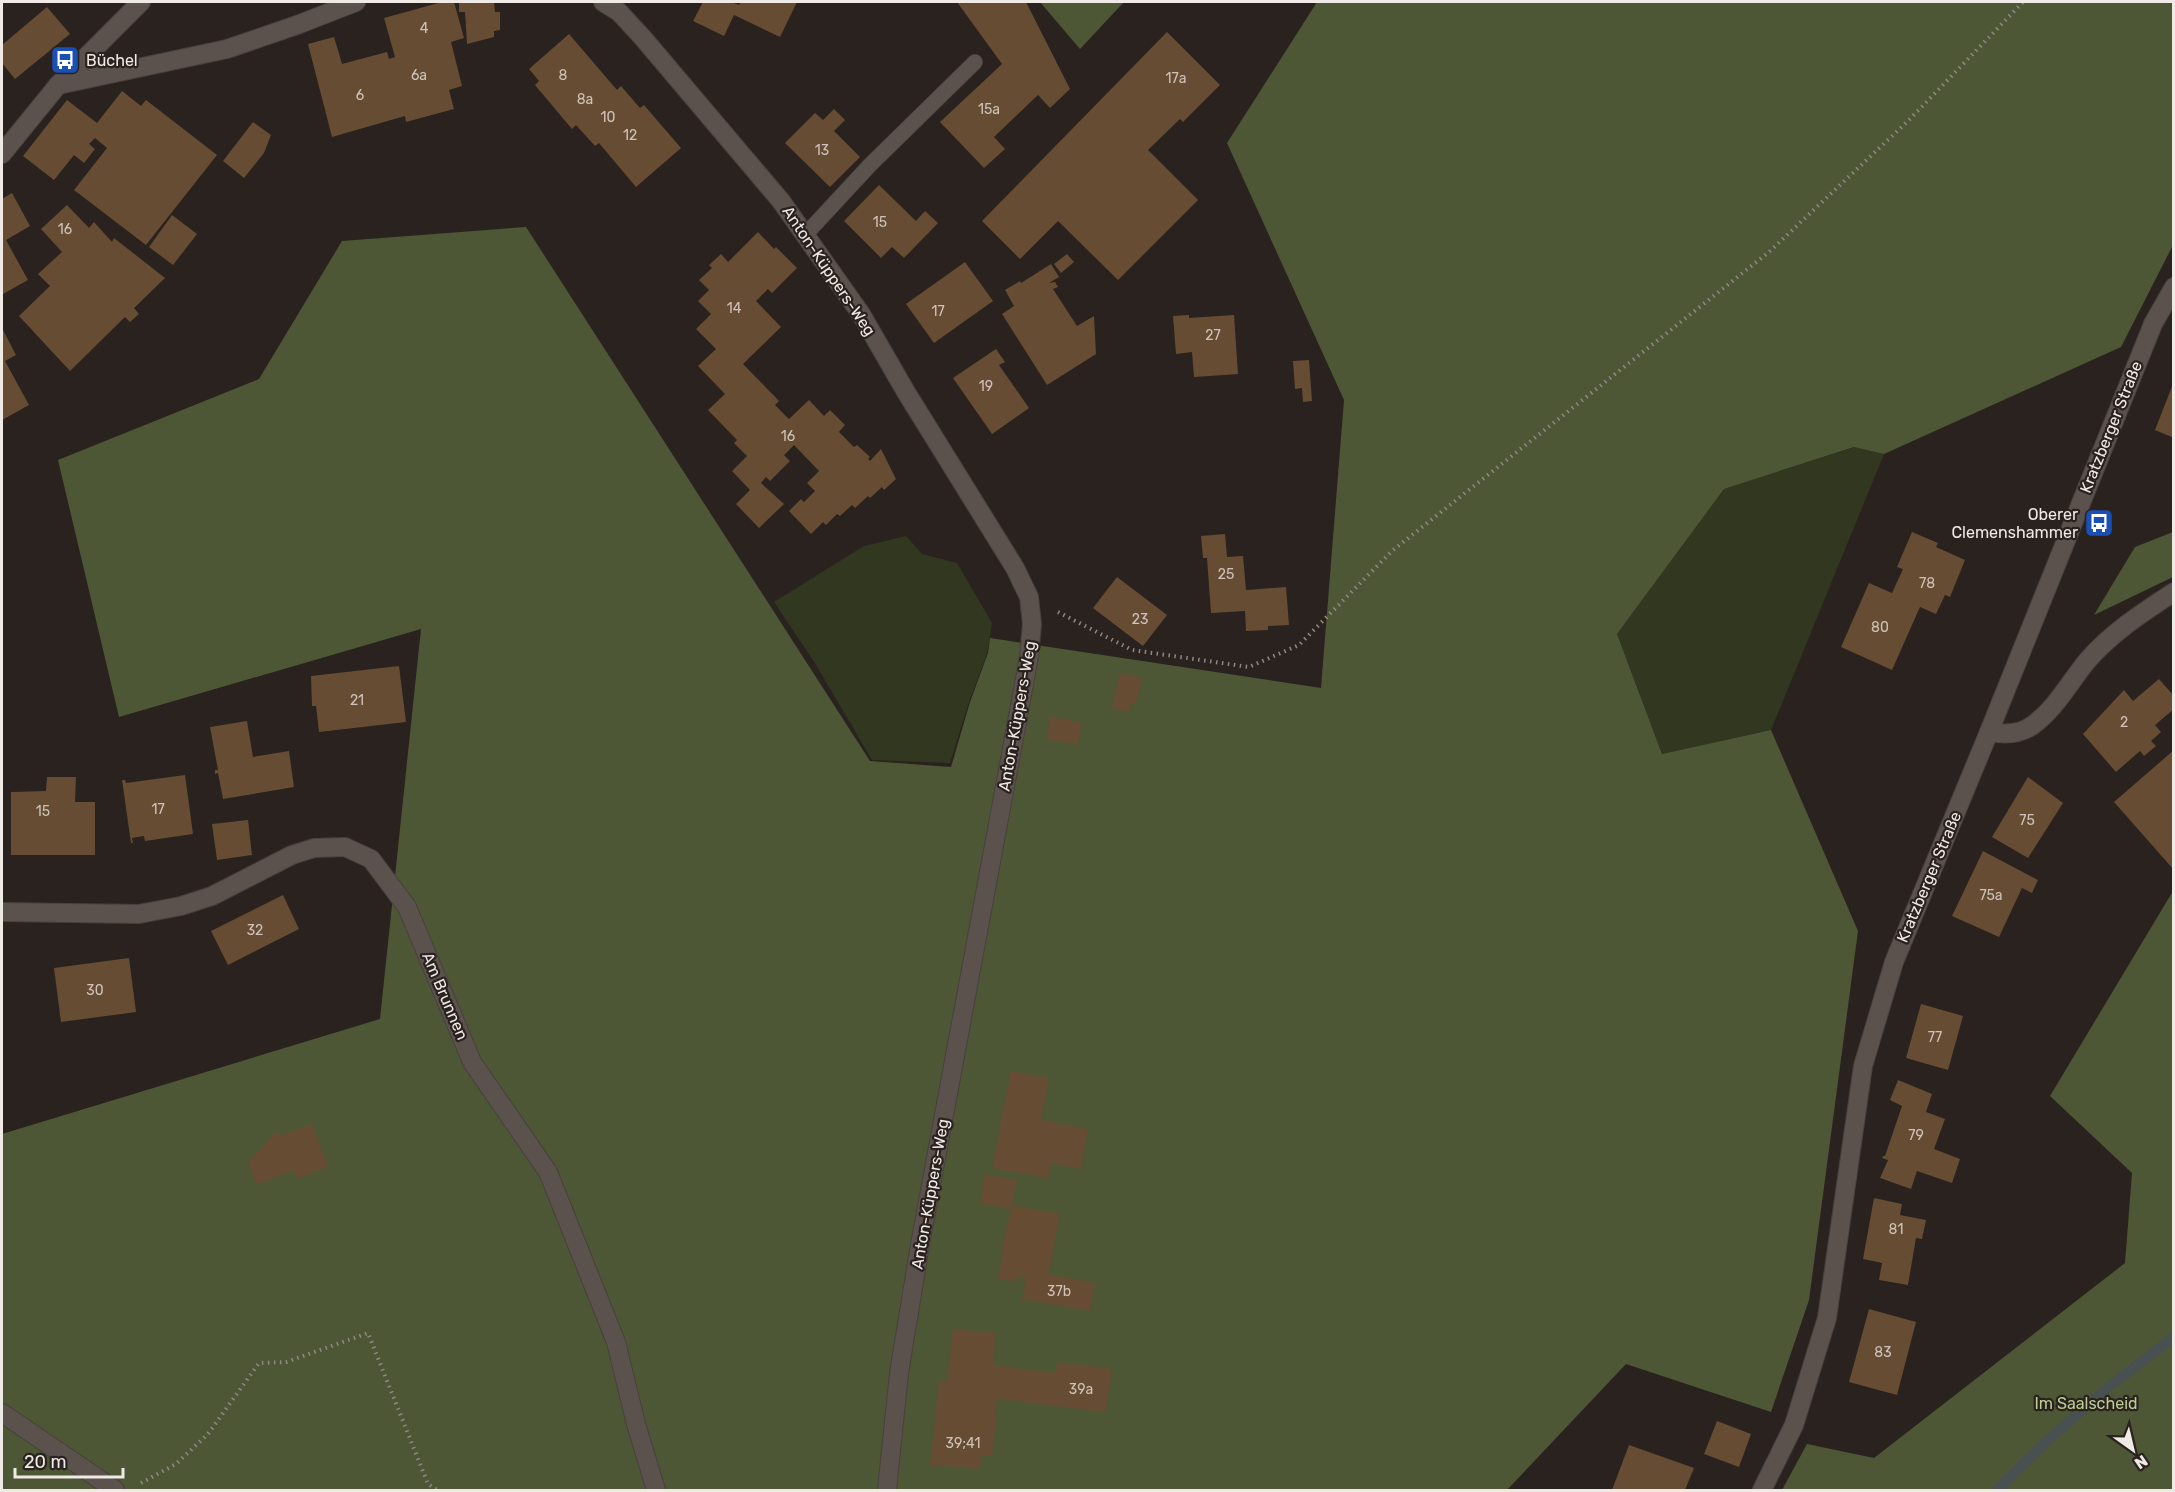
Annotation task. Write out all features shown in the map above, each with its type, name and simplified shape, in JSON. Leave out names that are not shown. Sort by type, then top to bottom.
[{"type":"street","points":[[2,154],[58,85],[141,2]]},
{"type":"street","points":[[58,85],[227,49],[356,2]]},
{"type":"street","name":"Anton-Küppers-Weg","points":[[603,2],[619,12],[644,38],[781,201],[861,314],[912,402],[1006,551],[1029,597],[1032,624],[1029,657],[919,1251],[899,1373],[887,1491]]},
{"type":"street","name":"Kratzberger Straße","points":[[1762,1491],[1794,1425],[1827,1318],[1863,1066],[1894,962],[2144,345],[2174,287]]},
{"type":"street","points":[[1989,732],[2007,735],[2032,726],[2064,694],[2088,661],[2127,622],[2174,592]]},
{"type":"street","name":"Am Brunnen","points":[[2,912],[139,914],[182,906],[212,896],[292,855],[314,848],[345,847],[371,859],[407,907],[472,1062],[548,1172],[616,1342],[636,1424],[656,1491]]},
{"type":"street","points":[[2,1413],[113,1489]]},
{"type":"lane","points":[[805,235],[870,165],[975,62]]},
{"type":"path","points":[[1029,597],[1132,650],[1249,667],[1299,645],[1392,551],[1770,252],[1908,121],[2023,2]]},
{"type":"path","points":[[113,1489],[145,1482],[176,1464],[208,1434],[259,1363],[286,1362],[368,1333],[428,1484],[437,1491]]},
{"type":"green space","points":[[1040,2],[1124,2],[1080,49]]},
{"type":"green space","points":[[1317,2],[2173,2],[2173,245],[2121,347],[1884,454],[1854,447],[1724,489],[1617,634],[1662,754],[1771,730],[1858,931],[1809,1300],[1771,1412],[1626,1364],[1507,1490],[2,1490],[2,1134],[380,1019],[421,629],[119,717],[58,460],[259,379],[342,241],[526,227],[870,761],[951,767],[970,702],[988,653],[990,638],[1321,688],[1344,400],[1227,143]]},
{"type":"green space","points":[[1855,447],[1884,454],[1771,730],[1662,754],[1617,634],[1724,489]]},
{"type":"green space","points":[[2173,532],[2173,577],[2094,615],[2135,547]]},
{"type":"green space","points":[[906,536],[922,554],[957,563],[992,623],[987,654],[950,763],[872,760],[815,663],[774,602],[864,546]]},
{"type":"green space","name":"Im Saalscheid","points":[[2173,891],[2173,1490],[1782,1490],[1807,1444],[1874,1458],[2125,1263],[2132,1173],[2050,1096]]},
{"type":"building","points":[[442,2],[454,2],[464,38],[451,42],[462,86],[449,90],[454,109],[406,122],[405,116],[332,137],[308,44],[334,37],[342,64],[387,52],[389,59],[395,57],[384,18]]},
{"type":"building","points":[[459,2],[494,2],[495,12],[500,12],[500,30],[494,31],[494,37],[467,44],[465,12],[459,12]]},
{"type":"building","points":[[703,2],[731,2],[739,5],[741,2],[797,2],[780,37],[734,15],[724,36],[693,21]]},
{"type":"building","points":[[957,2],[1026,2],[1070,89],[1050,108],[1038,95],[994,137],[1005,149],[984,168],[940,122],[1002,64]]},
{"type":"building","points":[[47,7],[70,34],[15,79],[2,63],[2,45]]},
{"type":"building","points":[[1167,32],[1220,85],[1183,122],[1180,119],[1148,150],[1198,200],[1118,280],[1058,221],[1020,259],[982,221]]},
{"type":"building","points":[[569,34],[617,90],[621,86],[640,108],[644,105],[681,148],[636,187],[599,143],[595,146],[576,125],[572,129],[535,85],[539,81],[529,69]]},
{"type":"building","points":[[122,91],[141,106],[146,100],[217,155],[146,245],[74,190],[107,148],[95,138],[89,144],[95,149],[84,163],[74,155],[54,180],[23,156],[67,100],[97,123]]},
{"type":"building","points":[[834,109],[845,120],[834,131],[860,157],[830,187],[785,143],[815,113],[823,120]]},
{"type":"building","points":[[253,122],[271,135],[264,153],[244,178],[223,161]]},
{"type":"building","points":[[879,185],[916,221],[925,211],[938,223],[904,258],[892,247],[881,258],[844,221]]},
{"type":"building","points":[[12,193],[30,226],[6,240],[28,280],[3,294],[2,199]]},
{"type":"building","points":[[67,205],[89,228],[94,222],[112,242],[114,238],[165,278],[134,308],[139,314],[130,322],[125,317],[70,371],[19,316],[50,286],[38,274],[62,252],[41,229]]},
{"type":"building","points":[[172,215],[197,234],[173,265],[149,247]]},
{"type":"building","points":[[758,232],[797,268],[772,293],[768,289],[756,301],[781,327],[743,364],[779,401],[775,405],[789,419],[809,400],[824,416],[830,410],[845,425],[839,432],[854,447],[857,445],[870,457],[868,459],[870,461],[881,449],[896,479],[884,490],[882,487],[870,498],[868,496],[855,508],[852,505],[840,516],[837,514],[826,525],[823,522],[811,534],[789,511],[801,499],[804,502],[815,491],[807,483],[819,471],[794,445],[784,455],[790,461],[770,481],[766,477],[761,483],[784,504],[759,528],[736,504],[750,490],[732,471],[747,456],[734,443],[737,440],[708,410],[725,394],[698,366],[716,349],[696,329],[711,314],[698,301],[709,290],[699,280],[712,268],[709,265],[721,254],[728,262]]},
{"type":"building","points":[[1067,254],[1074,262],[1061,273],[1054,264]]},
{"type":"building","points":[[965,262],[993,301],[934,343],[906,304]]},
{"type":"building","points":[[1051,264],[1059,277],[1049,283],[1055,282],[1058,287],[1053,289],[1077,326],[1094,316],[1096,354],[1047,385],[1002,314],[1014,306],[1005,290]]},
{"type":"building","points":[[1189,315],[1189,318],[1234,315],[1238,374],[1194,377],[1192,352],[1176,354],[1173,316]]},
{"type":"building","points":[[2,328],[16,355],[5,361],[29,405],[2,420]]},
{"type":"building","points":[[996,349],[1005,362],[999,365],[1029,408],[992,434],[953,378]]},
{"type":"building","points":[[1309,360],[1312,401],[1303,402],[1302,388],[1295,389],[1293,361]]},
{"type":"building","points":[[2174,384],[2174,438],[2155,430]]},
{"type":"building","points":[[1912,532],[1938,543],[1936,547],[1965,560],[1950,597],[1945,595],[1936,614],[1920,607],[1892,670],[1841,647],[1869,583],[1892,593],[1903,569],[1897,567]]},
{"type":"building","points":[[1225,534],[1227,557],[1243,556],[1246,590],[1286,587],[1289,625],[1268,626],[1268,630],[1246,631],[1245,611],[1211,613],[1207,558],[1203,558],[1201,536]]},
{"type":"building","points":[[1117,577],[1167,615],[1143,646],[1093,608]]},
{"type":"building","points":[[399,666],[406,722],[319,732],[316,706],[312,706],[311,676]]},
{"type":"building","points":[[1120,673],[1142,678],[1136,704],[1131,703],[1129,712],[1112,708]]},
{"type":"building","points":[[2159,679],[2174,696],[2174,709],[2155,725],[2161,732],[2151,741],[2156,746],[2144,756],[2140,751],[2116,772],[2083,734],[2124,690],[2133,701]]},
{"type":"building","points":[[1051,716],[1082,723],[1078,745],[1046,739]]},
{"type":"building","points":[[247,721],[253,757],[289,751],[294,787],[223,799],[218,773],[215,774],[215,770],[218,770],[210,727]]},
{"type":"building","points":[[2174,750],[2174,870],[2114,802]]},
{"type":"building","points":[[185,775],[193,834],[145,841],[144,836],[132,838],[133,843],[131,843],[122,780],[126,783]]},
{"type":"building","points":[[47,777],[76,777],[75,802],[95,802],[95,855],[11,855],[11,792],[46,791]]},
{"type":"building","points":[[2028,777],[2063,803],[2028,858],[1992,837]]},
{"type":"building","points":[[248,820],[252,855],[217,860],[212,824]]},
{"type":"building","points":[[1983,851],[2038,880],[2032,893],[2022,888],[1999,937],[1952,916]]},
{"type":"building","points":[[283,895],[299,929],[228,965],[211,931]]},
{"type":"building","points":[[129,958],[136,1012],[61,1022],[54,968]]},
{"type":"building","points":[[1921,1004],[1963,1016],[1948,1070],[1906,1058]]},
{"type":"building","points":[[1011,1071],[1049,1078],[1041,1120],[1088,1129],[1081,1169],[1051,1163],[1048,1178],[992,1168]]},
{"type":"building","points":[[1898,1080],[1932,1094],[1926,1112],[1945,1119],[1934,1149],[1960,1159],[1952,1183],[1917,1171],[1911,1189],[1880,1178],[1888,1160],[1882,1158],[1885,1156],[1902,1106],[1890,1100]]},
{"type":"building","points":[[312,1124],[328,1166],[297,1179],[293,1170],[257,1185],[248,1162],[278,1130],[280,1136]]},
{"type":"building","points":[[985,1174],[1017,1180],[1012,1205],[1060,1214],[1049,1274],[1095,1283],[1090,1311],[1022,1299],[1026,1278],[1017,1276],[1016,1282],[998,1279],[1003,1252],[1000,1252],[1011,1209],[980,1203]]},
{"type":"building","points":[[1874,1198],[1902,1204],[1900,1215],[1926,1220],[1922,1239],[1916,1238],[1908,1285],[1879,1280],[1882,1263],[1863,1259]]},
{"type":"building","points":[[1869,1309],[1916,1322],[1897,1395],[1849,1382]]},
{"type":"building","points":[[953,1329],[996,1333],[993,1365],[1056,1373],[1057,1362],[1112,1369],[1106,1412],[997,1399],[992,1456],[981,1455],[980,1469],[930,1465],[939,1381],[947,1381]]},
{"type":"building","points":[[1717,1421],[1751,1434],[1739,1467],[1704,1454]]},
{"type":"building","points":[[1629,1445],[1694,1468],[1685,1490],[1612,1490]]},
{"type":"waterway","points":[[1997,1490],[2047,1441],[2106,1389],[2174,1337]]},
{"type":"place","name":"Büchel","points":[[65,60]]},
{"type":"place","name":"Oberer Clemenshammer","points":[[2099,523]]}]
